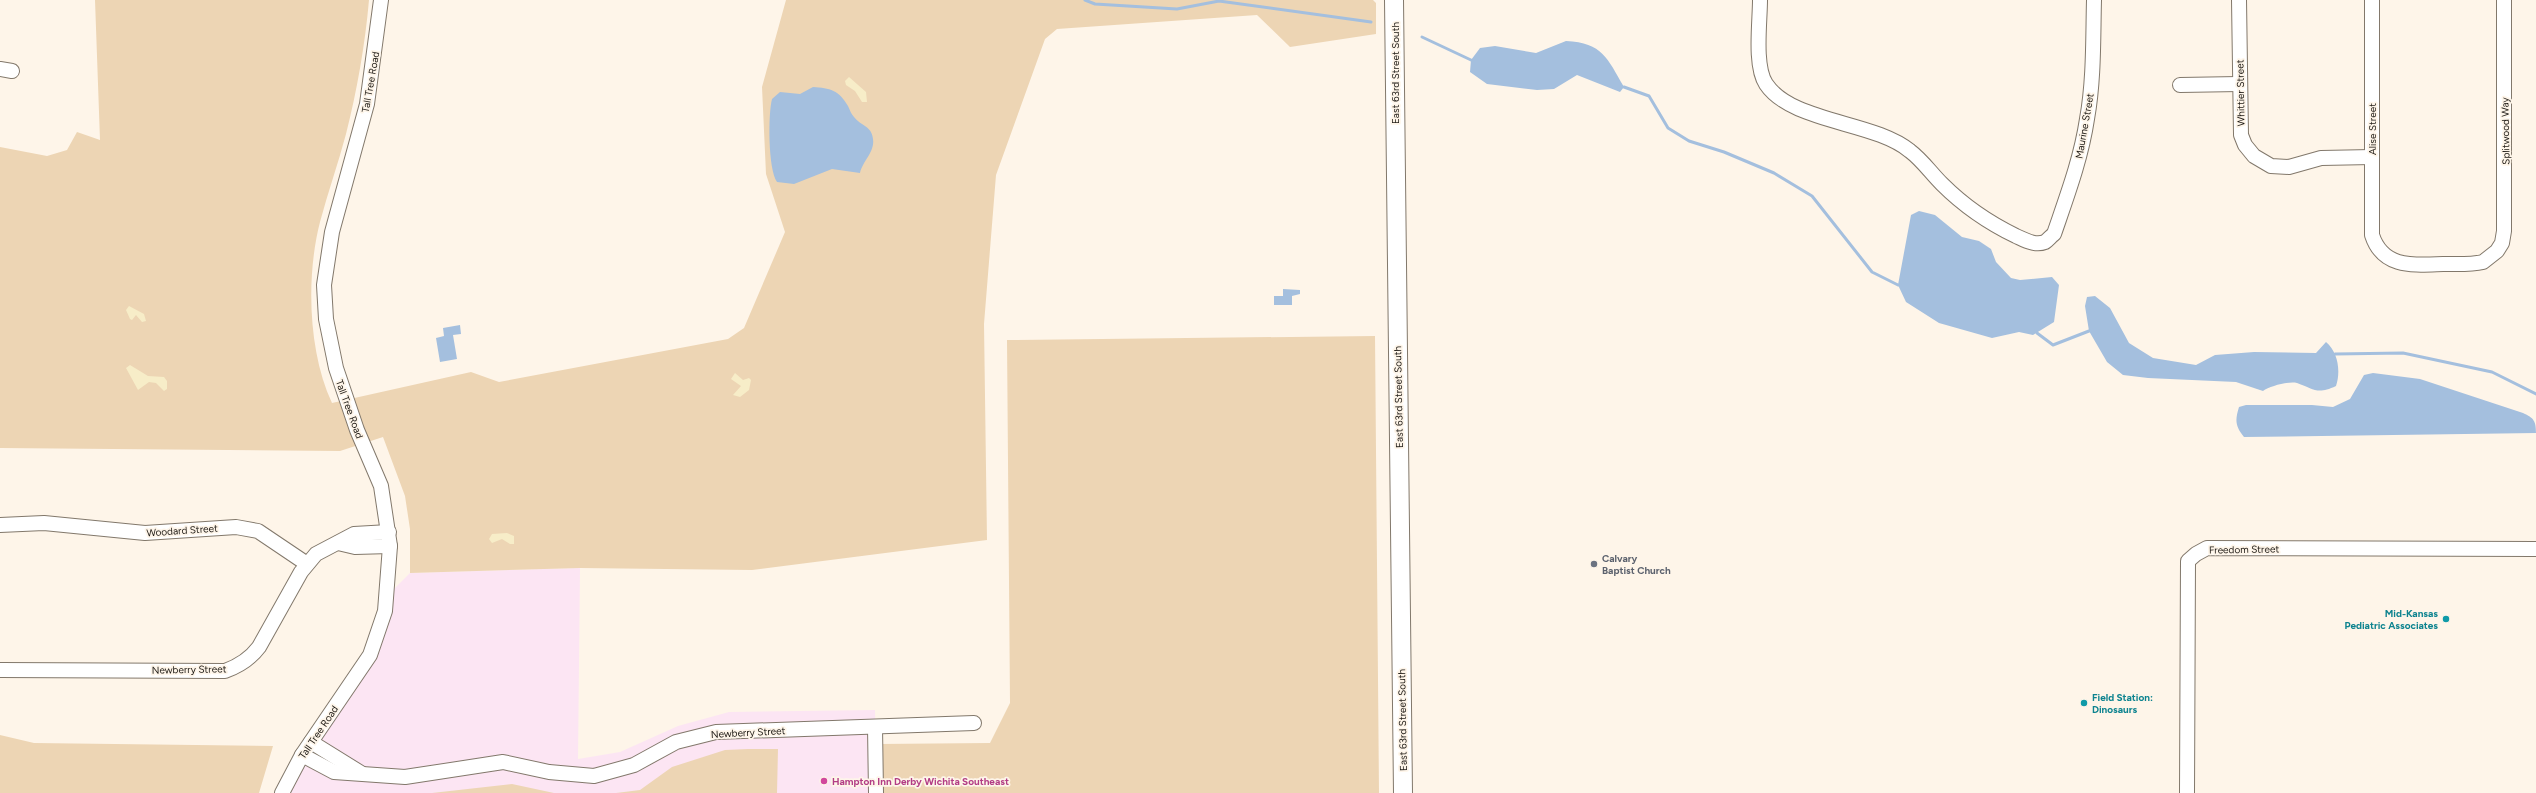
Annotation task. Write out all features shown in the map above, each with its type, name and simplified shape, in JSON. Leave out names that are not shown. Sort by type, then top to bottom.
[{"type":"main road","name":"East 63rd Street South","points":[[1394,0],[1403,793]]},
{"type":"street","name":"Tall Tree Road","points":[[282,793],[302,755],[370,655],[385,611],[390,546],[381,486],[357,430],[336,368],[326,319],[324,285],[332,232],[367,104],[381,0]]},
{"type":"street","name":"Maurine Street","points":[[1760,0],[1760,67],[1766,84],[1772,91],[1795,106],[1897,142],[1916,155],[1954,195],[1980,215],[2029,242],[2043,242],[2054,234],[2076,169],[2087,119],[2094,0]]},
{"type":"street","name":"Whittier Street","points":[[2239,0],[2239,84],[2241,135],[2251,153],[2264,164],[2279,167],[2321,158],[2372,157]]},
{"type":"street","name":"Alise Street","points":[[2372,0],[2372,235],[2384,255]]},
{"type":"street","name":"Splitwood Way","points":[[2384,255],[2394,262],[2410,265],[2477,264],[2490,258],[2502,243],[2505,220],[2504,0]]},
{"type":"street","points":[[2180,85],[2239,84]]},
{"type":"street","name":"Woodard Street","points":[[0,525],[44,523],[145,533],[177,533],[227,527],[251,529],[265,535],[307,564]]},
{"type":"street","name":"Newberry Street","points":[[0,670],[225,671],[234,668],[252,656],[259,647],[307,564],[316,554],[354,534],[389,532]]},
{"type":"street","points":[[338,542],[354,547],[390,546]]},
{"type":"street","name":"Freedom Street","points":[[2187,793],[2188,561],[2196,554],[2207,548],[2536,549]]},
{"type":"street","name":"Newberry Street","points":[[302,755],[334,772],[406,777],[503,762],[549,772],[594,776],[634,765],[676,742],[716,732],[974,724]]},
{"type":"street","points":[[875,727],[876,793]]},
{"type":"street","name":"Newberry Street","points":[[312,742],[364,774]]},
{"type":"shaded area","points":[[95,0],[369,0],[363,51],[354,101],[343,145],[320,222],[313,266],[311,290],[314,338],[324,383],[332,403],[471,372],[499,382],[728,339],[744,328],[785,232],[766,174],[762,87],[786,0],[1373,0],[1376,3],[1376,34],[1290,47],[1257,15],[1057,29],[1045,39],[996,175],[984,324],[987,540],[752,570],[580,568],[410,573],[410,529],[405,496],[383,437],[340,451],[0,448],[0,147],[47,156],[67,150],[77,132],[100,140]]},
{"type":"shaded area","points":[[1375,336],[1379,793],[879,793],[878,744],[990,743],[1010,703],[1007,340]]},
{"type":"shaded area","points":[[580,568],[578,759],[620,752],[678,726],[729,712],[875,710],[877,793],[283,793],[370,655],[386,597],[410,573]]},
{"type":"shaded area","points":[[0,735],[34,743],[273,746],[259,793],[0,793]]},
{"type":"shaded area","points":[[778,749],[777,793],[616,793],[640,790],[672,767],[725,750]]},
{"type":"shaded area","points":[[512,784],[554,793],[432,793]]},
{"type":"sand","points":[[849,77],[866,92],[867,102],[862,102],[855,91],[846,85],[845,81]]},
{"type":"sand","points":[[129,306],[144,314],[146,321],[142,322],[136,315],[132,320],[130,319],[126,310]]},
{"type":"sand","points":[[130,365],[148,376],[164,377],[167,381],[167,389],[164,391],[156,383],[149,382],[138,390],[126,368]]},
{"type":"sand","points":[[735,373],[743,380],[749,378],[751,380],[749,390],[740,397],[733,395],[741,386],[731,379]]},
{"type":"sand","points":[[507,533],[514,536],[514,544],[510,544],[502,539],[492,543],[489,539],[492,534]]},
{"type":"water","points":[[1566,41],[1588,45],[1602,54],[1608,60],[1624,87],[1620,92],[1577,75],[1554,89],[1537,90],[1487,84],[1470,72],[1471,60],[1480,48],[1495,46],[1536,53]]},
{"type":"water","points":[[813,87],[829,89],[841,96],[853,116],[871,131],[873,139],[872,148],[860,173],[832,169],[794,184],[777,182],[774,175],[770,154],[770,116],[772,99],[780,92],[800,94]]},
{"type":"water","points":[[1919,211],[1935,215],[1962,237],[1979,241],[1991,249],[1996,262],[2011,278],[2020,280],[2052,277],[2059,285],[2054,322],[2033,335],[2019,332],[1992,338],[1939,323],[1906,302],[1898,285],[1911,215]]},
{"type":"water","points":[[1283,289],[1300,290],[1300,294],[1292,296],[1292,305],[1274,305],[1274,296],[1283,296]]},
{"type":"water","points":[[2095,296],[2110,308],[2129,343],[2153,358],[2196,365],[2215,355],[2254,352],[2316,353],[2326,342],[2336,356],[2338,374],[2336,386],[2320,391],[2297,383],[2285,383],[2263,391],[2236,382],[2148,378],[2123,375],[2107,362],[2089,331],[2085,306],[2087,297]]},
{"type":"water","points":[[460,325],[461,334],[453,335],[457,359],[440,362],[436,338],[444,336],[443,328]]},
{"type":"water","points":[[2373,373],[2420,379],[2523,413],[2534,420],[2536,433],[2244,437],[2237,426],[2236,419],[2239,407],[2246,405],[2312,405],[2333,407],[2350,399],[2364,375]]},
{"type":"waterway","points":[[1085,0],[1095,4],[1177,9],[1219,1],[1371,22]]},
{"type":"waterway","points":[[1422,37],[1471,60]]},
{"type":"waterway","points":[[1624,87],[1649,96],[1668,128],[1689,141],[1724,152],[1774,173],[1812,196],[1872,272],[1898,285]]},
{"type":"waterway","points":[[2037,333],[2053,345],[2089,331]]},
{"type":"waterway","points":[[2335,354],[2403,353],[2492,372],[2536,394]]},
{"type":"place","name":"Calvary Baptist Church","points":[[1594,564]]},
{"type":"place","name":"Mid-Kansas Pediatric Associates","points":[[2446,619]]},
{"type":"place","name":"Field Station: Dinosaurs","points":[[2084,703]]},
{"type":"place","name":"Hampton Inn Derby Wichita Southeast","points":[[824,781]]}]
